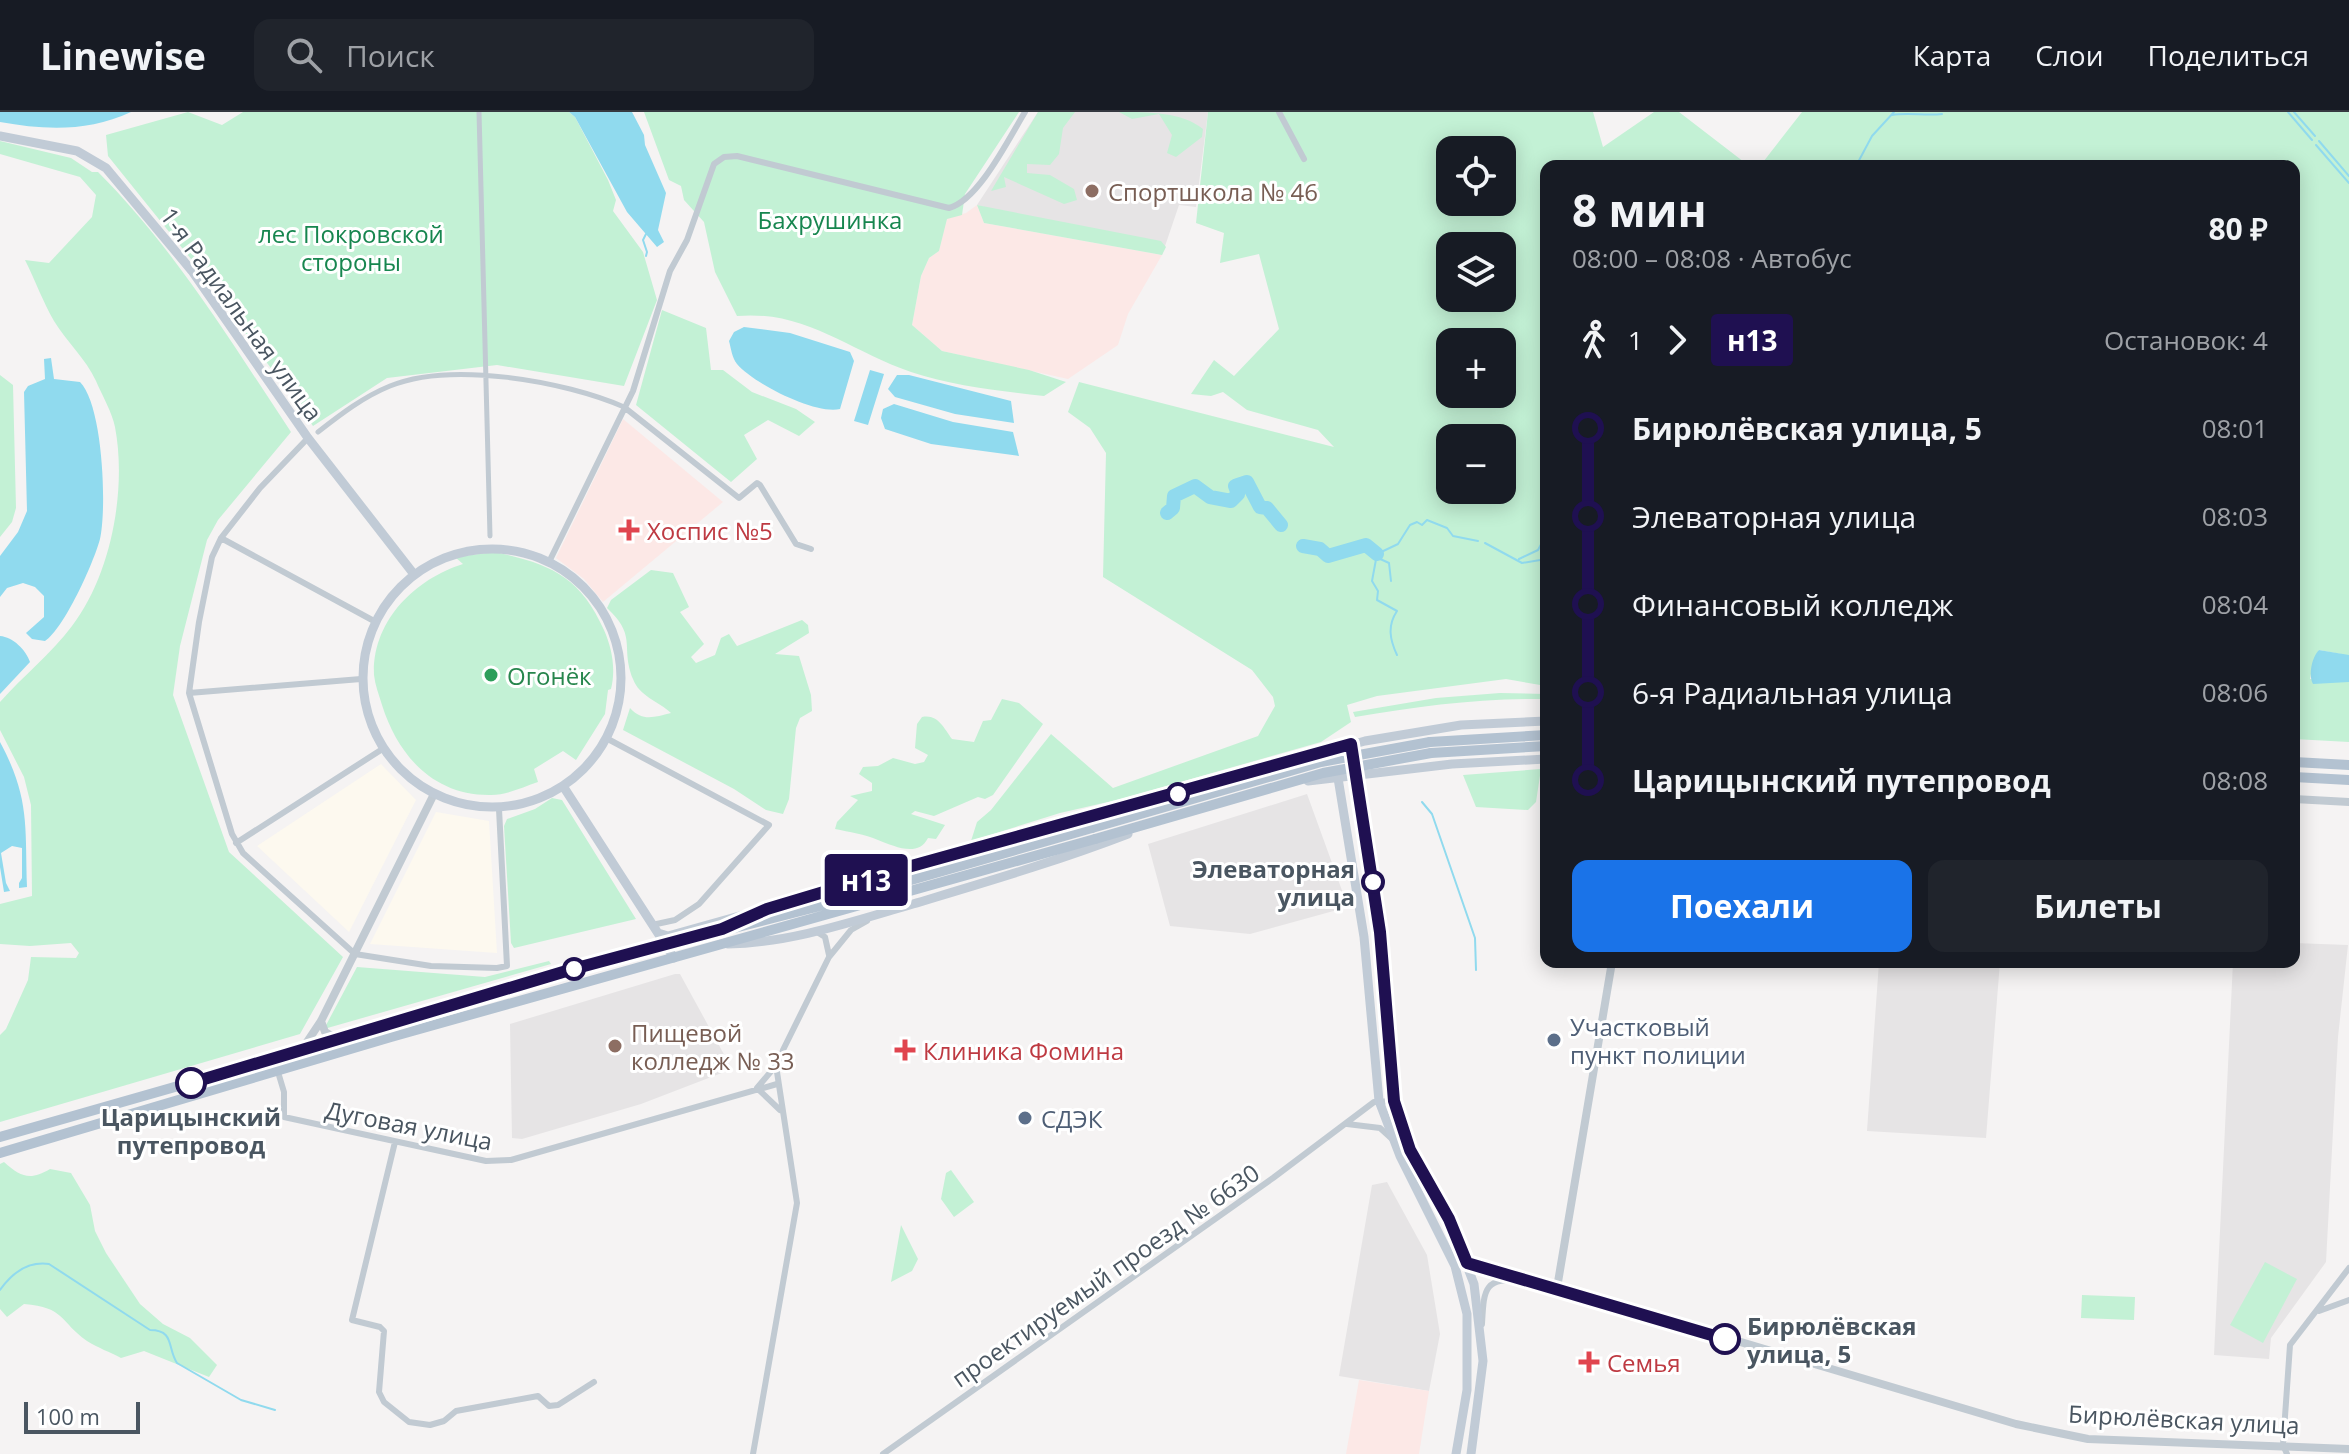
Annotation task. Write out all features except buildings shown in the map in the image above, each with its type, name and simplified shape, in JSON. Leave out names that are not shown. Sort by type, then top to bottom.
[{"type":"main road","name":"1-я Радиальная улица","points":[[0,136],[77,151],[106,168],[192,271],[308,438],[413,573]]},
{"type":"main road","points":[[486,548],[511,550],[549,562],[580,583],[599,605],[618,649],[619,695],[606,738],[585,766],[563,786],[530,802],[499,809],[460,804],[434,794],[411,777],[384,748],[361,679],[362,662],[374,621],[399,586],[413,573],[443,557],[486,548]]},
{"type":"main road","points":[[0,1137],[722,929],[824,905],[1097,831],[1351,744],[1461,725],[1540,721]]},
{"type":"main road","points":[[0,1153],[728,944],[1321,762],[1540,736]]},
{"type":"main road","points":[[1351,744],[1380,932],[1394,1101],[1410,1150],[1449,1219],[1474,1284],[1482,1340],[1482,1375],[1471,1454]]},
{"type":"main road","points":[[1430,747],[1540,746]]},
{"type":"main road","points":[[1333,749],[1364,937],[1379,1101],[1394,1141],[1455,1266],[1467,1314],[1467,1390],[1456,1454]]},
{"type":"main road","points":[[655,929],[668,936],[767,909],[1232,802],[1310,781],[1540,759]]},
{"type":"main road","points":[[2300,762],[2349,765]]},
{"type":"main road","points":[[2300,777],[2349,780]]},
{"type":"main road","points":[[563,786],[674,958]]},
{"type":"main road","points":[[728,944],[753,944],[813,931],[1066,858],[1097,831]]},
{"type":"main road","points":[[722,929],[767,909]]},
{"type":"street","points":[[479,112],[490,536]]},
{"type":"street","points":[[549,562],[633,391],[670,271],[687,240],[695,210],[717,161],[730,155],[737,156],[949,208],[966,201],[974,191],[1025,112]]},
{"type":"street","points":[[1279,112],[1304,159]]},
{"type":"street","points":[[318,432],[342,412],[392,385],[432,378],[485,375],[580,392],[624,407],[739,498],[757,483],[760,485],[796,544],[811,549]]},
{"type":"street","points":[[308,438],[260,488],[221,538],[212,557],[190,674],[189,693],[236,843],[296,903],[355,954],[450,968],[488,969],[507,966],[499,809]]},
{"type":"street","points":[[221,538],[374,621]]},
{"type":"street","points":[[189,693],[361,679]]},
{"type":"street","points":[[1406,733],[1391,741],[1387,752],[1393,765],[1408,770]]},
{"type":"street","points":[[606,738],[769,825],[699,904],[655,929]]},
{"type":"street","points":[[236,843],[384,748]]},
{"type":"street","points":[[301,1051],[321,1021],[434,794]]},
{"type":"street","points":[[2300,799],[2349,802]]},
{"type":"street","points":[[782,1112],[757,1088],[780,1060],[829,957],[851,930],[885,912]]},
{"type":"street","points":[[813,931],[825,937],[829,957]]},
{"type":"street","points":[[1557,1288],[1611,968]]},
{"type":"street","points":[[321,1021],[325,1032],[339,1040]]},
{"type":"street","points":[[753,1454],[798,1192],[777,1084],[780,1060]]},
{"type":"street","name":"Дуговая улица","points":[[278,1072],[284,1092],[284,1117],[486,1161],[511,1160],[777,1084]]},
{"type":"street","points":[[1379,1101],[1394,1101]]},
{"type":"street","name":"проектируемый проезд № 6630","points":[[883,1454],[1379,1101]]},
{"type":"street","points":[[1347,1124],[1380,1128],[1394,1141]]},
{"type":"street","points":[[395,1142],[352,1320],[380,1327],[384,1331],[379,1392],[384,1402],[409,1422],[430,1425],[444,1421],[456,1411],[538,1396],[549,1406],[558,1405],[594,1382]]},
{"type":"street","points":[[1455,1266],[1467,1263]]},
{"type":"street","name":"Бирюлёвская улица","points":[[1467,1263],[2043,1430],[2088,1439],[2285,1450],[2349,1449]]},
{"type":"street","points":[[2285,1450],[2290,1345],[2349,1268]]},
{"type":"street","points":[[1482,1340],[1484,1298],[1488,1287],[1499,1280],[1534,1281]]},
{"type":"street","points":[[2314,1313],[2349,1300]]},
{"type":"shaded area","name":"Спортшкола № 46","points":[[1038,112],[1208,112],[1196,207],[1179,205],[1162,255],[977,205]]},
{"type":"shaded area","points":[[977,205],[984,223],[1162,255],[1128,314],[1118,345],[1068,379],[942,351],[912,325],[921,276],[929,258],[939,251],[947,218],[966,213]]},
{"type":"shaded area","name":"Хоспис №5","points":[[623,419],[723,502],[603,602],[584,579],[556,558]]},
{"type":"shaded area","points":[[381,764],[416,800],[349,932],[257,846]]},
{"type":"shaded area","points":[[1307,794],[1348,907],[1250,934],[1170,926],[1148,844]]},
{"type":"shaded area","points":[[436,812],[489,821],[497,953],[370,944]]},
{"type":"shaded area","points":[[2300,943],[2348,945],[2338,1037],[2326,1262],[2271,1338],[2269,1359],[2214,1355],[2233,968],[2300,968]]},
{"type":"shaded area","points":[[1879,968],[2000,968],[1986,1138],[1867,1131]]},
{"type":"shaded area","name":"Пищевой колледж № 33","points":[[680,974],[732,1069],[641,1104],[522,1139],[512,1138],[510,1024]]},
{"type":"shaded area","points":[[1387,1182],[1427,1255],[1440,1334],[1429,1391],[1339,1376],[1372,1185]]},
{"type":"shaded area","points":[[1359,1380],[1429,1391],[1419,1454],[1346,1454]]},
{"type":"green space","name":"лес Покровской стороны","points":[[188,112],[222,125],[243,112],[569,112],[575,117],[608,180],[616,200],[613,211],[643,252],[657,300],[624,386],[497,365],[387,378],[313,426],[195,264],[108,156],[106,135]]},
{"type":"green space","name":"Бахрушинка","points":[[644,112],[1019,112],[965,194],[962,215],[947,219],[939,251],[929,258],[921,276],[912,325],[942,351],[1029,370],[1066,382],[1044,396],[960,384],[911,372],[827,334],[785,319],[737,316],[715,272],[704,222],[684,200],[681,186],[669,180]]},
{"type":"green space","points":[[1038,112],[1075,112],[1063,128],[1059,154],[1050,165],[1027,164],[1027,173],[1050,175],[1074,189],[1077,200],[1064,204],[1004,177],[1006,187],[991,191]]},
{"type":"green space","points":[[1119,112],[1154,113],[1185,119],[1203,129],[1202,137],[1176,157],[1167,153],[1172,135],[1159,114],[1132,119]]},
{"type":"green space","points":[[1208,112],[1593,112],[1603,147],[1654,112],[1679,112],[1741,160],[1540,160],[1540,685],[1506,679],[1377,696],[1347,705],[1351,722],[1321,742],[1121,799],[1060,813],[971,841],[977,822],[991,810],[1051,734],[1113,788],[1258,736],[1275,706],[1273,697],[1252,670],[1103,577],[1106,453],[1090,428],[1068,412],[1079,382],[1334,447],[1318,430],[1247,410],[1223,392],[1211,396],[1191,394],[1214,360],[1234,376],[1279,329],[1259,254],[1220,263],[1224,233],[1196,223]]},
{"type":"green space","points":[[1802,112],[2349,112],[2349,659],[2341,654],[2319,650],[2310,679],[2349,682],[2349,742],[2300,739],[2300,160],[1765,160]]},
{"type":"green space","points":[[0,141],[71,158],[92,172],[98,172],[177,264],[291,432],[218,520],[207,540],[180,646],[173,695],[229,852],[343,957],[300,1034],[0,1122],[0,1035],[6,1029],[28,980],[31,957],[76,958],[79,953],[71,943],[30,946],[0,944],[0,904],[32,896],[31,805],[24,777],[0,730],[0,702],[64,636],[86,605],[97,582],[113,531],[119,478],[115,427],[109,410],[92,373],[54,321],[25,260],[49,263],[92,217],[96,195],[80,177],[0,154]]},
{"type":"green space","points":[[977,205],[1161,241],[1166,247],[1162,255],[984,223]]},
{"type":"green space","points":[[662,310],[706,328],[711,370],[723,370],[752,392],[796,409],[815,422],[799,436],[768,420],[744,435],[757,459],[731,482],[636,405]]},
{"type":"green space","points":[[0,375],[13,385],[16,508],[12,522],[0,537]]},
{"type":"green space","name":"Огонёк","points":[[495,552],[532,562],[561,575],[585,597],[604,630],[611,651],[613,674],[605,714],[576,760],[563,751],[534,769],[538,782],[509,792],[471,794],[452,789],[436,780],[408,756],[389,724],[377,690],[375,655],[389,620],[413,591],[463,564],[455,557]]},
{"type":"green space","points":[[651,570],[673,573],[689,607],[680,612],[704,644],[691,657],[696,663],[715,655],[721,638],[729,634],[737,646],[802,620],[808,625],[809,633],[775,654],[799,656],[811,695],[812,711],[800,718],[796,728],[789,799],[783,814],[766,810],[734,789],[623,730],[630,708],[644,717],[671,713],[636,685],[629,668],[622,627],[607,608],[611,600]]},
{"type":"green space","points":[[1500,693],[1540,694],[1540,699],[1450,704],[1355,717],[1353,712],[1436,698]]},
{"type":"green space","points":[[1002,699],[1019,703],[1043,724],[993,795],[985,799],[978,797],[934,816],[915,811],[911,814],[945,825],[936,839],[928,838],[918,848],[898,847],[835,829],[837,822],[858,800],[850,796],[872,791],[872,783],[859,774],[863,767],[878,766],[893,758],[915,764],[924,762],[928,755],[915,748],[917,724],[922,717],[936,719],[952,739],[974,742],[983,721],[991,720]]},
{"type":"green space","points":[[1540,769],[1536,802],[1528,810],[1476,807],[1463,775]]},
{"type":"green space","points":[[552,798],[562,800],[636,919],[514,948],[511,943],[504,826],[507,819],[535,809]]},
{"type":"green space","points":[[549,961],[551,964],[324,1029],[357,967],[485,977]]},
{"type":"green space","points":[[4,1162],[26,1176],[50,1169],[71,1173],[90,1205],[95,1231],[106,1253],[140,1304],[163,1324],[190,1338],[217,1365],[209,1377],[144,1351],[121,1358],[87,1341],[61,1316],[47,1308],[24,1304],[7,1317],[0,1309],[0,1164]]},
{"type":"green space","points":[[951,1170],[974,1202],[954,1217],[941,1199],[946,1173]]},
{"type":"green space","points":[[901,1225],[918,1259],[912,1271],[891,1282]]},
{"type":"green space","points":[[2265,1262],[2297,1279],[2263,1343],[2230,1325]]},
{"type":"green space","points":[[2082,1295],[2135,1297],[2134,1320],[2081,1318]]},
{"type":"water","points":[[0,112],[131,112],[99,123],[50,128],[0,122]]},
{"type":"water","points":[[569,112],[632,112],[666,193],[658,230],[664,242],[657,247],[627,212],[575,117]]},
{"type":"water","points":[[744,327],[790,333],[850,352],[854,361],[840,409],[829,410],[801,403],[745,372],[735,362],[729,341],[734,332]]},
{"type":"water","points":[[51,358],[54,379],[80,382],[88,394],[98,434],[103,505],[100,539],[92,563],[69,610],[45,641],[32,639],[26,633],[44,617],[44,596],[35,587],[23,583],[7,588],[0,597],[0,556],[18,532],[27,511],[24,392],[28,386],[45,379],[44,359]]},
{"type":"water","points":[[870,370],[884,374],[868,425],[854,421]]},
{"type":"water","points":[[897,375],[909,375],[1011,401],[1014,423],[955,414],[895,397],[888,389]]},
{"type":"water","points":[[894,404],[953,422],[1013,432],[1019,456],[931,444],[885,429],[881,418],[883,409]]},
{"type":"water","points":[[0,636],[18,645],[30,662],[0,694]]},
{"type":"water","points":[[2319,650],[2349,655],[2349,682],[2313,684],[2312,666]]},
{"type":"water","points":[[0,742],[21,796],[26,846],[27,887],[19,888],[22,848],[12,846],[1,853],[10,891],[4,892],[0,867]]},
{"type":"waterway","points":[[1859,160],[1872,136],[1894,112]]},
{"type":"waterway","points":[[2288,112],[2312,140]]},
{"type":"waterway","points":[[2294,112],[2315,136]]},
{"type":"waterway","points":[[1892,115],[1942,114]]},
{"type":"waterway","points":[[2319,141],[2349,176]]},
{"type":"waterway","points":[[2316,145],[2349,183]]},
{"type":"waterway","points":[[646,234],[643,240],[646,256]]},
{"type":"waterway","points":[[1167,513],[1173,508],[1174,496],[1195,486],[1210,497],[1231,501],[1238,494],[1235,486],[1247,482],[1260,507],[1267,508],[1281,525]]},
{"type":"waterway","points":[[1397,655],[1391,633],[1397,611],[1377,600],[1378,591],[1372,581],[1377,554],[1398,544],[1410,525],[1417,522],[1422,525],[1427,520],[1447,528],[1453,536],[1478,541]]},
{"type":"waterway","points":[[1485,543],[1522,563],[1540,560]]},
{"type":"waterway","points":[[1303,546],[1320,549],[1328,556],[1366,545],[1377,554]]},
{"type":"waterway","points":[[1519,559],[1540,546]]},
{"type":"waterway","points":[[1378,558],[1389,563],[1391,581]]},
{"type":"waterway","points":[[1422,802],[1432,814],[1475,938],[1476,970]]},
{"type":"waterway","points":[[0,1290],[21,1270],[34,1264],[49,1264],[150,1330],[167,1336],[177,1363],[241,1400],[275,1410]]},
{"type":"bus line","name":"н13","points":[[191,1083],[573,969],[722,929],[767,909],[897,870],[1351,744],[1380,932],[1394,1101],[1410,1150],[1449,1219],[1467,1263],[1725,1339]]},
{"type":"place","name":"Спортшкола № 46","points":[[1092,191]]},
{"type":"place","name":"Хоспис №5","points":[[629,530]]},
{"type":"place","name":"Огонёк","points":[[491,675]]},
{"type":"place","name":"Элеваторная улица","points":[[1373,882]]},
{"type":"place","name":"Участковый пункт полиции","points":[[1554,1040]]},
{"type":"place","name":"Пищевой колледж № 33","points":[[615,1046]]},
{"type":"place","name":"Клиника Фомина","points":[[905,1050]]},
{"type":"place","name":"Царицынский путепровод","points":[[191,1083]]},
{"type":"place","name":"СДЭК","points":[[1025,1118]]},
{"type":"place","name":"Бирюлёвская улица, 5","points":[[1725,1339]]},
{"type":"place","name":"Семья","points":[[1589,1362]]}]
